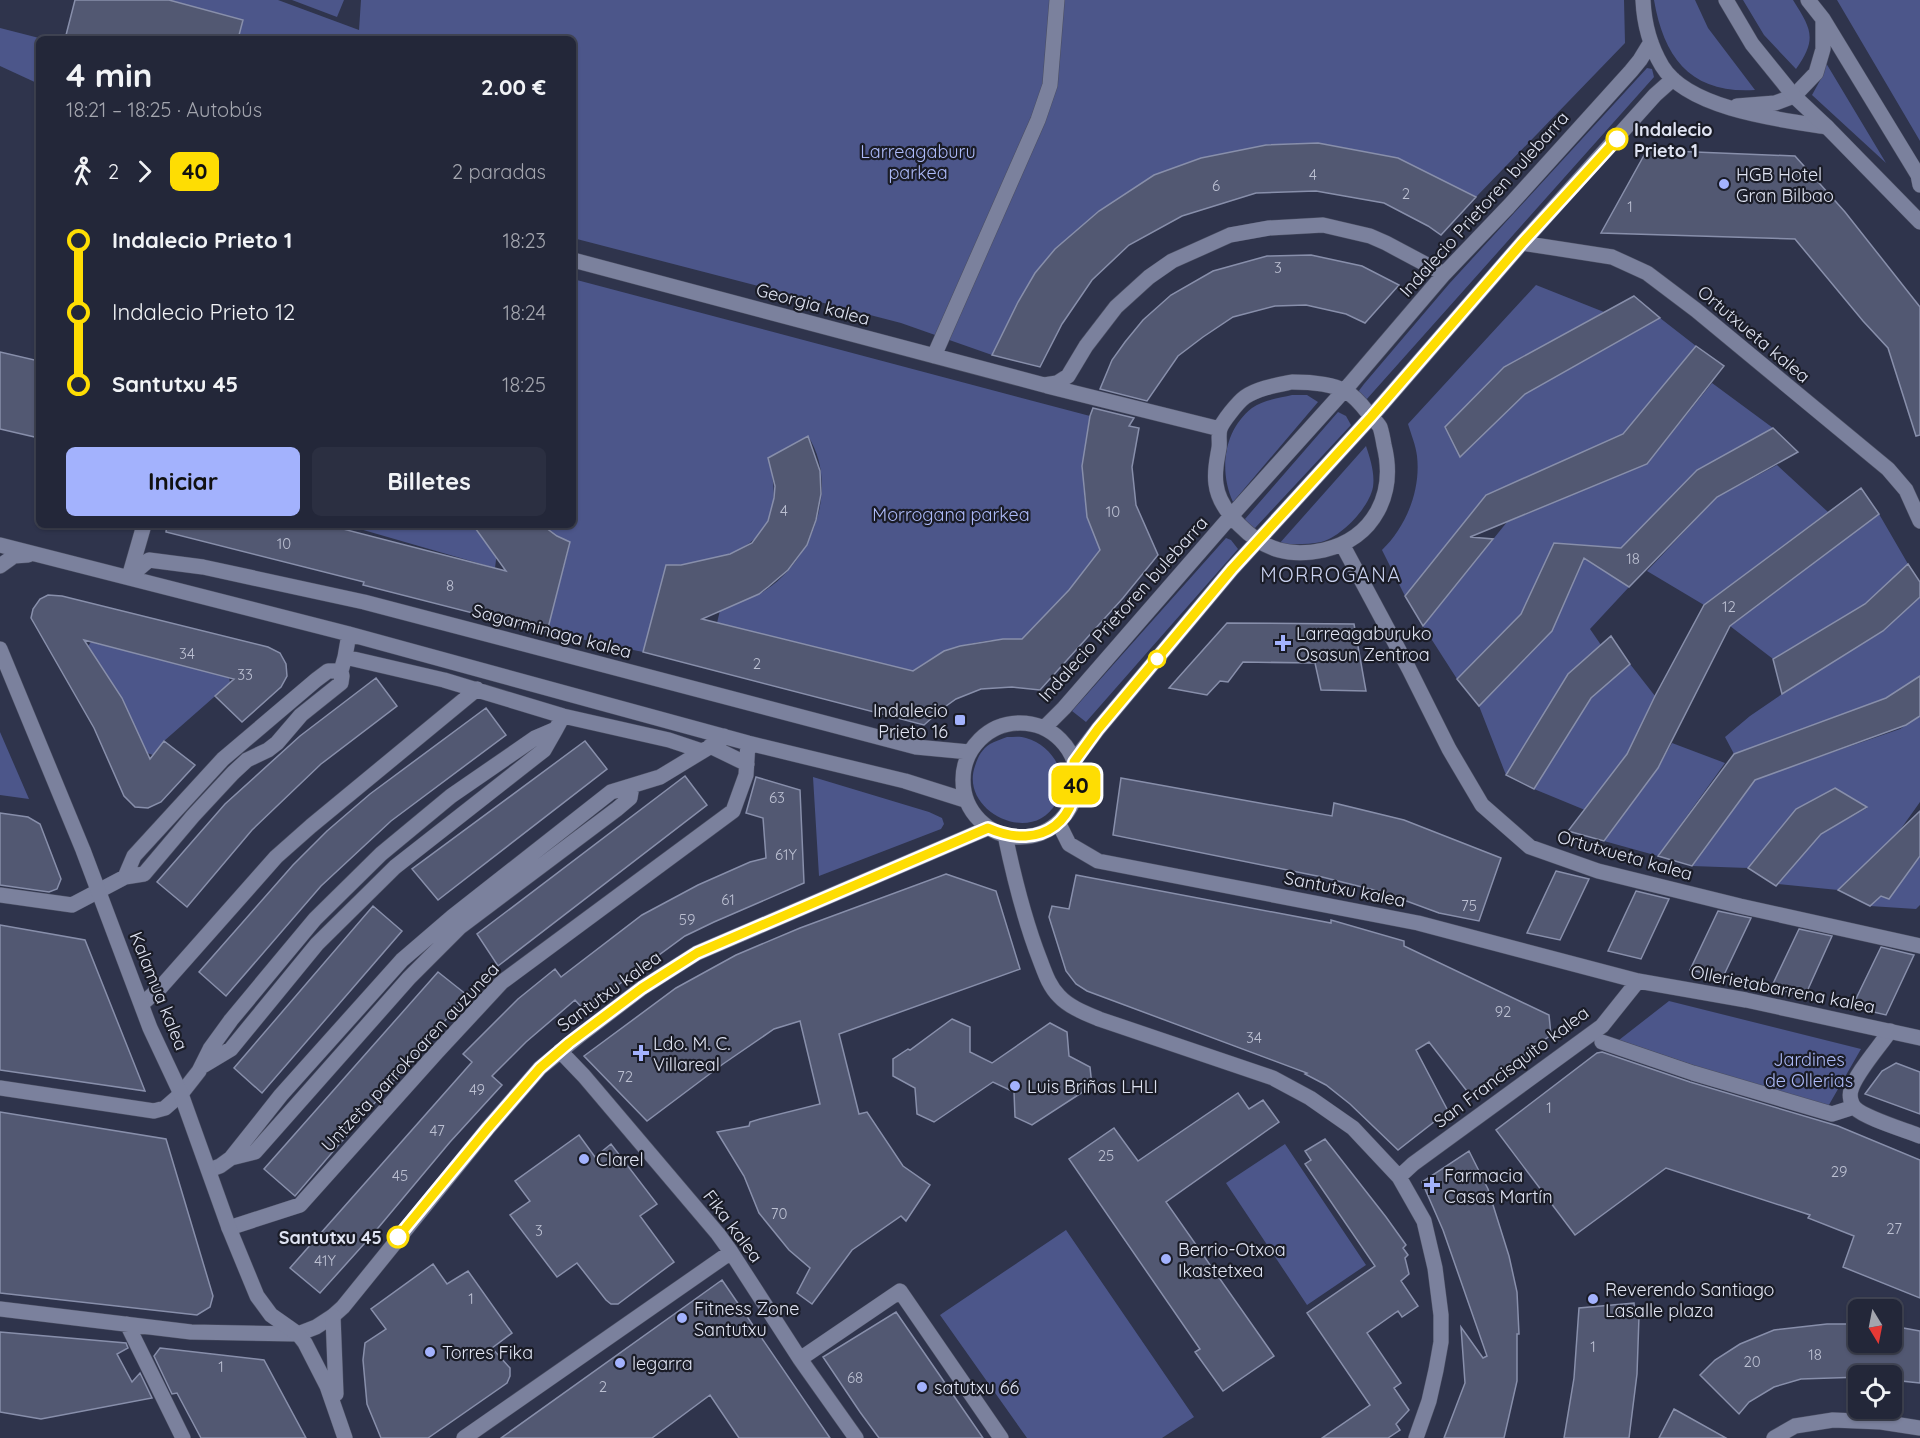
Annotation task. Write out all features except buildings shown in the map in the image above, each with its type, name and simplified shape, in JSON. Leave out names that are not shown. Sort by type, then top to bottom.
[{"type":"street","points":[[934,356],[1038,120],[1050,85],[1057,0]]},
{"type":"street","points":[[1643,0],[1644,22],[1651,42],[1662,66],[1673,79],[1701,97],[1725,107],[1758,116],[1827,127]]},
{"type":"street","points":[[1726,0],[1752,44],[1794,96],[1920,222]]},
{"type":"street","points":[[1808,0],[1823,19],[1918,175],[1920,185]]},
{"type":"street","points":[[1725,107],[1775,103],[1794,96],[1816,73],[1823,49],[1823,19]]},
{"type":"street","name":"Indalecio Prietoren bulebarra","points":[[1044,728],[1444,274],[1631,71],[1651,42]]},
{"type":"street","points":[[1074,762],[1098,729],[1232,569],[1371,417],[1522,243],[1655,95],[1673,79]]},
{"type":"street","points":[[1044,385],[1057,383],[1064,379],[1116,307],[1149,277],[1172,261],[1230,235],[1269,228],[1323,225],[1370,236],[1444,274]]},
{"type":"street","name":"Ortutxueta kalea","points":[[1522,243],[1612,256],[1647,273],[1696,310],[1888,469],[1906,490],[1920,521]]},
{"type":"street","name":"Georgia kalea","points":[[576,261],[1044,385],[1220,429]]},
{"type":"street","points":[[1075,366],[1082,385],[1094,398]]},
{"type":"street","name":"Indalecio Prietoren bulebarra","points":[[1292,382],[1309,382],[1344,390],[1360,402],[1371,417],[1380,429],[1388,459],[1387,487],[1379,511],[1364,529],[1342,544],[1323,550],[1298,552],[1278,550],[1259,541],[1224,507],[1216,485],[1215,464],[1220,429],[1245,398],[1265,388],[1292,382]]},
{"type":"street","points":[[129,578],[143,528]]},
{"type":"street","name":"Ortutxueta kalea","points":[[1342,544],[1449,749],[1482,805],[1530,847],[1598,871],[1740,906],[1920,945]]},
{"type":"street","points":[[0,545],[349,634],[748,743],[905,781],[965,800]]},
{"type":"street","points":[[0,566],[14,556],[37,554]]},
{"type":"street","name":"Sagarminaga kalea","points":[[129,578],[149,560],[202,567],[364,602],[916,747],[969,752]]},
{"type":"street","points":[[0,895],[72,905],[125,877],[144,874],[233,773],[247,760],[277,743],[301,715],[340,683],[349,634]]},
{"type":"street","name":"Kalamua kalea","points":[[0,649],[83,850],[150,1028],[182,1094],[229,1228],[257,1296],[271,1315],[298,1334]]},
{"type":"street","points":[[125,877],[134,856],[223,759],[316,680],[343,664],[444,680],[477,689],[559,722],[706,749],[747,764]]},
{"type":"street","points":[[142,1004],[160,988],[276,857],[477,689]]},
{"type":"street","points":[[0,1088],[154,1111],[165,1108],[182,1094],[231,1020],[315,919],[381,854],[451,796],[559,722]]},
{"type":"street","points":[[1010,723],[1027,723],[1044,728],[1062,742],[1074,762],[1077,778],[1075,795],[1068,810],[1059,824],[1041,833],[1022,837],[1005,835],[988,828],[977,818],[965,800],[963,772],[969,752],[980,739],[994,729],[1010,723]]},
{"type":"street","points":[[209,1170],[231,1158],[281,1095],[402,960],[452,917],[611,792],[660,777],[724,736]]},
{"type":"street","name":"Untzeta parrokoaren auzunea","points":[[229,1228],[300,1205],[436,1052],[502,982],[733,811],[746,775],[748,743]]},
{"type":"street","name":"Santutxu kalea","points":[[1059,824],[1070,844],[1098,861],[1418,923],[1638,981]]},
{"type":"street","name":"Santutxu kalea","points":[[338,1312],[540,1068],[642,988],[697,953],[988,828]]},
{"type":"street","points":[[1005,835],[1016,889],[1031,937],[1049,984],[1060,998],[1081,1012],[1099,1019],[1273,1078],[1310,1098],[1353,1128],[1399,1177],[1424,1221],[1435,1268],[1441,1315],[1441,1342],[1436,1371],[1429,1401],[1416,1438]]},
{"type":"street","name":"Ollerietabarrena kalea","points":[[1638,981],[1746,1000],[1920,1038]]},
{"type":"street","name":"San Francisquito kalea","points":[[1399,1177],[1421,1158],[1602,1026],[1638,981]]},
{"type":"street","points":[[1890,1031],[1851,1090],[1850,1098],[1854,1107],[1863,1114],[1920,1136]]},
{"type":"street","points":[[1602,1042],[1693,1073],[1832,1114],[1854,1107]]},
{"type":"street","name":"Fika kalea","points":[[560,1051],[592,1085],[731,1252],[800,1359],[856,1438]]},
{"type":"street","points":[[464,1438],[731,1252]]},
{"type":"street","points":[[800,1359],[900,1291],[1001,1438]]},
{"type":"street","points":[[0,1309],[191,1332],[298,1334],[316,1327],[338,1312]]},
{"type":"street","points":[[338,1312],[334,1381],[338,1418]]},
{"type":"street","points":[[127,1324],[183,1438]]},
{"type":"street","points":[[298,1334],[317,1364],[345,1438]]},
{"type":"street","points":[[1774,1438],[1795,1426],[1833,1420],[1881,1422],[1920,1428]]},
{"type":"green space","name":"Larreagaburu parkea","points":[[169,0],[278,0],[359,30],[361,0],[1624,0],[1625,43],[1476,197],[1398,158],[1318,143],[1266,145],[1201,158],[1154,175],[1099,211],[1055,249],[1018,302],[992,355],[901,323],[576,239],[576,36],[239,36],[243,20]]},
{"type":"green space","points":[[292,0],[344,0],[337,17]]},
{"type":"green space","points":[[1654,0],[1695,0],[1708,28],[1755,90],[1733,90],[1714,86],[1698,79],[1685,69],[1674,55],[1665,40]]},
{"type":"green space","points":[[1743,0],[1793,0],[1810,34],[1807,50],[1796,69],[1764,35]]},
{"type":"green space","points":[[1837,0],[1920,0],[1920,141]]},
{"type":"green space","points":[[0,28],[36,37],[36,83],[0,66]]},
{"type":"green space","points":[[1826,63],[1886,163],[1812,95],[1823,75]]},
{"type":"green space","points":[[1647,68],[1652,69],[1654,77],[1366,400],[1358,392],[1364,384],[1449,284]]},
{"type":"green space","name":"Morrogana parkea","points":[[576,280],[1090,416],[1084,468],[1085,499],[1093,532],[1101,549],[1069,590],[1022,639],[992,640],[951,649],[913,671],[717,623],[721,606],[761,593],[779,580],[794,564],[807,544],[816,523],[821,501],[822,478],[818,456],[808,436],[768,458],[774,495],[767,524],[758,536],[731,553],[712,559],[666,565],[643,652],[547,632],[570,543],[546,528],[576,528]]},
{"type":"green space","points":[[1536,285],[1604,312],[1504,367],[1460,457],[1525,394],[1660,318],[1696,346],[1623,434],[1486,495],[1405,596],[1382,550],[1391,541],[1405,519],[1417,482],[1417,456],[1408,424]]},
{"type":"green space","points":[[1712,383],[1773,428],[1602,569],[1629,587],[1590,629],[1601,645],[1568,674],[1506,775],[1479,706],[1552,631],[1521,614],[1457,679],[1423,626],[1507,522],[1647,464]]},
{"type":"green space","points":[[1292,395],[1307,395],[1318,402],[1233,502],[1225,465],[1226,452],[1235,428],[1242,417],[1256,405]]},
{"type":"green space","points":[[1338,412],[1346,416],[1351,425],[1255,528],[1250,527],[1245,519]]},
{"type":"green space","points":[[1366,446],[1373,471],[1373,487],[1366,504],[1353,521],[1337,534],[1321,542],[1279,544]]},
{"type":"green space","points":[[1777,465],[1828,512],[1704,605],[1647,571],[1717,497]]},
{"type":"green space","points":[[1879,514],[1908,564],[1865,604],[1773,659],[1730,626]]},
{"type":"green space","points":[[356,528],[476,528],[497,552],[495,568]]},
{"type":"green space","points":[[1226,538],[1231,540],[1238,549],[1086,722],[1072,711]]},
{"type":"green space","points":[[1920,597],[1920,676],[1886,698],[1734,754],[1725,737],[1782,694],[1883,631]]},
{"type":"green space","points":[[91,642],[229,677],[230,683],[164,741],[153,755],[147,753],[88,646]]},
{"type":"green space","points":[[1630,664],[1655,696],[1627,754],[1585,810],[1534,789],[1591,698]]},
{"type":"green space","points":[[1920,716],[1920,802],[1900,830],[1838,890],[1778,884],[1821,834],[1867,808],[1835,788],[1796,809],[1748,868],[1692,866],[1755,779],[1900,729]]},
{"type":"green space","points":[[0,732],[29,799],[0,795]]},
{"type":"green space","points":[[1007,737],[1024,737],[1045,748],[1052,755],[1060,773],[1062,783],[1056,803],[1045,816],[1031,822],[1016,822],[1000,818],[987,809],[978,797],[973,782],[975,766],[982,751],[990,744]]},
{"type":"green space","points":[[1672,743],[1725,763],[1658,856],[1604,841],[1656,771]]},
{"type":"green space","points":[[813,777],[929,812],[942,818],[944,824],[941,829],[819,876]]},
{"type":"green space","points":[[1920,856],[1920,905],[1916,909],[1870,906],[1914,864]]},
{"type":"green space","name":"Jardines de Ollerias","points":[[1669,1001],[1861,1049],[1826,1110],[1619,1040]]},
{"type":"green space","points":[[1285,1144],[1366,1265],[1307,1305],[1226,1183]]},
{"type":"green space","points":[[1066,1230],[1194,1417],[1162,1438],[1027,1438],[940,1315]]},
{"type":"bus line","name":"40","points":[[398,1237],[540,1068],[642,988],[697,953],[988,828],[1005,835],[1022,837],[1041,833],[1059,824],[1075,795],[1077,778],[1074,762],[1098,729],[1232,569],[1371,417],[1522,243],[1617,139]]},
{"type":"place","name":"Indalecio Prieto 1","points":[[1617,139]]},
{"type":"place","name":"HGB Hotel Gran Bilbao","points":[[1724,184]]},
{"type":"place","name":"Larreagaburuko Osasun Zentroa","points":[[1283,643]]},
{"type":"place","name":"Indalecio Prieto 16","points":[[960,720]]},
{"type":"place","name":"Ldo. M. C. Villareal","points":[[641,1053]]},
{"type":"place","name":"Luis Briñas LHLI","points":[[1015,1086]]},
{"type":"place","name":"Clarel","points":[[584,1159]]},
{"type":"place","name":"Farmacia Casas Martín","points":[[1432,1185]]},
{"type":"place","name":"Santutxu 45","points":[[398,1237]]},
{"type":"place","name":"Berrio-Otxoa Ikastetxea","points":[[1166,1259]]},
{"type":"place","name":"Reverendo Santiago Lasalle plaza","points":[[1593,1299]]},
{"type":"place","name":"Fitness Zone Santutxu","points":[[682,1318]]},
{"type":"place","name":"Torres Fika","points":[[430,1352]]},
{"type":"place","name":"legarra","points":[[620,1363]]},
{"type":"place","name":"satutxu 66","points":[[922,1387]]},
{"type":"district","name":"MORROGANA","points":[[1331,574]]}]
